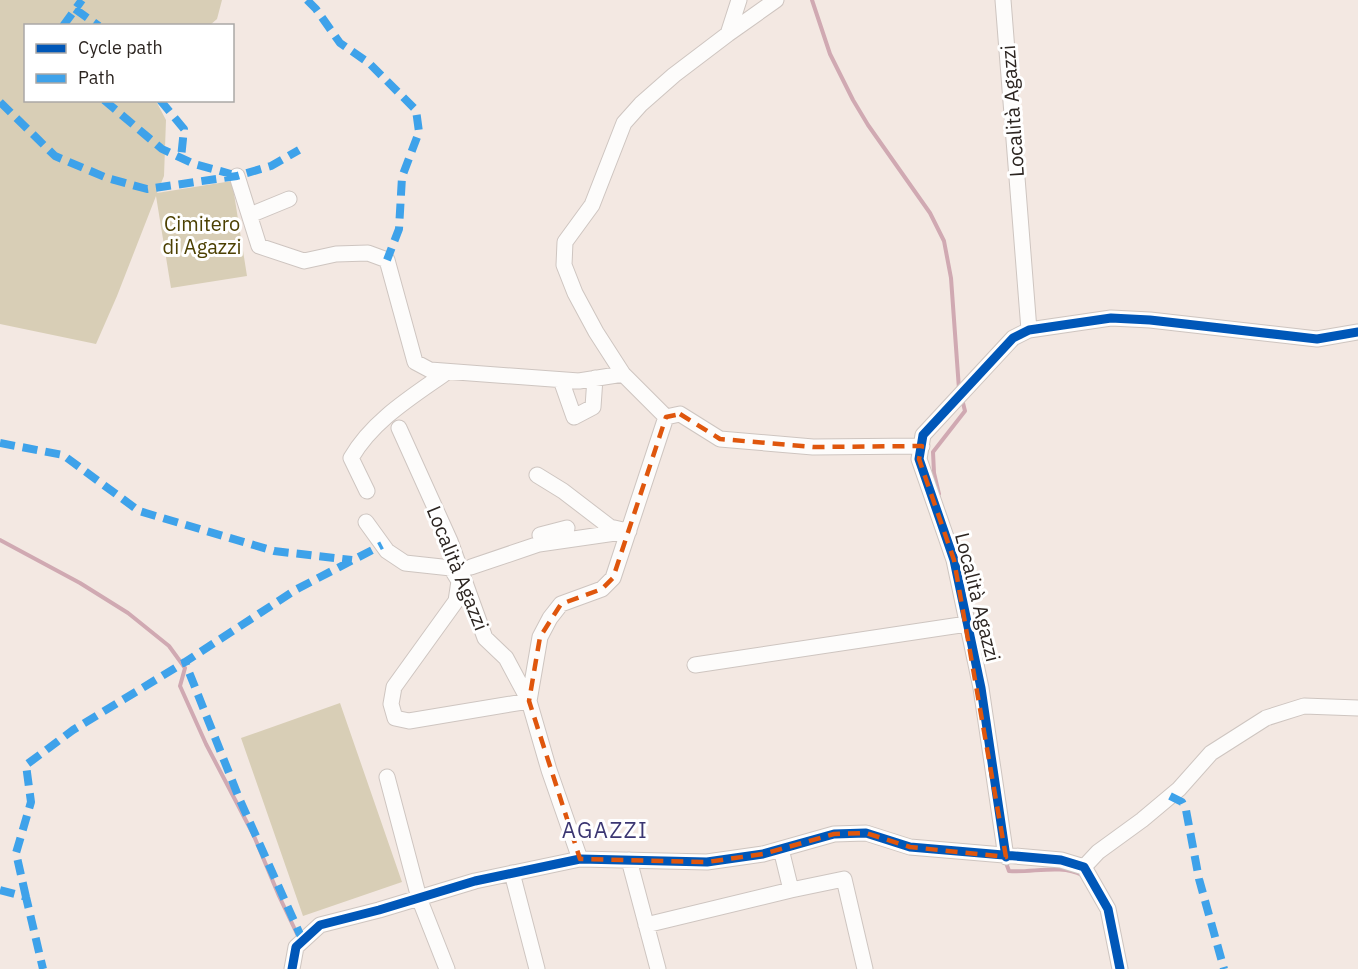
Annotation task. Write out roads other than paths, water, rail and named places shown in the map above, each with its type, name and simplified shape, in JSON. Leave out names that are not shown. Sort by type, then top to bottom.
[{"type":"street","points":[[728,34],[739,0]]},
{"type":"street","points":[[776,0],[674,75],[641,104],[624,123],[592,206],[565,242],[564,265],[575,293],[596,332],[623,374],[666,417],[680,414],[720,439],[813,447],[921,446],[923,435],[1013,338],[1029,330],[1111,318],[1150,320],[1317,339],[1358,332]]},
{"type":"street","name":"Località Agazzi","points":[[1004,0],[1029,330]]},
{"type":"street","points":[[237,176],[259,246],[304,261],[336,254],[368,253],[387,260],[415,362],[430,370],[579,381],[623,374]]},
{"type":"street","points":[[250,215],[290,199]]},
{"type":"street","points":[[367,491],[351,458],[359,445],[390,413],[447,372]]},
{"type":"street","points":[[561,380],[574,417],[593,407],[595,378]]},
{"type":"street","name":"Località Agazzi","points":[[529,701],[540,637],[550,618],[561,604],[602,589],[613,578],[666,417]]},
{"type":"street","name":"Località Agazzi","points":[[399,428],[450,541],[465,566],[485,638],[506,658],[529,701],[549,770],[580,859]]},
{"type":"street","name":"Località Agazzi","points":[[921,446],[919,459],[954,560],[981,688],[1006,856]]},
{"type":"street","points":[[537,475],[610,526],[629,531]]},
{"type":"street","name":"Località Agazzi","points":[[366,522],[387,551],[405,563],[451,568],[459,581],[456,601],[394,687],[391,704],[395,718],[409,721],[529,701]]},
{"type":"street","points":[[465,566],[509,544],[567,528]]},
{"type":"street","points":[[465,566],[539,544],[629,531]]},
{"type":"street","name":"Località Agazzi","points":[[695,665],[967,624]]},
{"type":"street","points":[[1084,867],[1098,852],[1179,789],[1211,753],[1266,718],[1304,706],[1358,708]]},
{"type":"street","points":[[387,777],[419,898],[447,969]]},
{"type":"street","points":[[292,969],[296,947],[320,925],[476,881],[580,859],[707,862],[763,854],[834,834],[866,833],[910,847],[1061,860],[1084,867],[1108,909],[1120,969]]},
{"type":"street","points":[[781,849],[791,890]]},
{"type":"street","points":[[629,860],[658,969]]},
{"type":"street","points":[[512,873],[537,969]]},
{"type":"street","points":[[646,925],[844,879],[864,969]]},
{"type":"waterway","points":[[812,0],[830,54],[853,100],[930,213],[944,241],[951,278],[959,389]]},
{"type":"waterway","points":[[939,494],[934,473],[933,452],[965,411],[962,399]]},
{"type":"waterway","points":[[0,540],[80,583],[128,613],[169,646],[185,668],[180,686],[206,744],[254,836],[299,938]]},
{"type":"waterway","points":[[1005,860],[1009,871],[1056,869],[1082,875]]},
{"type":"district","name":"AGAZZI","points":[[605,829]]},
{"type":"park label","name":"Cimitero di Agazzi","points":[[202,234]]}]
